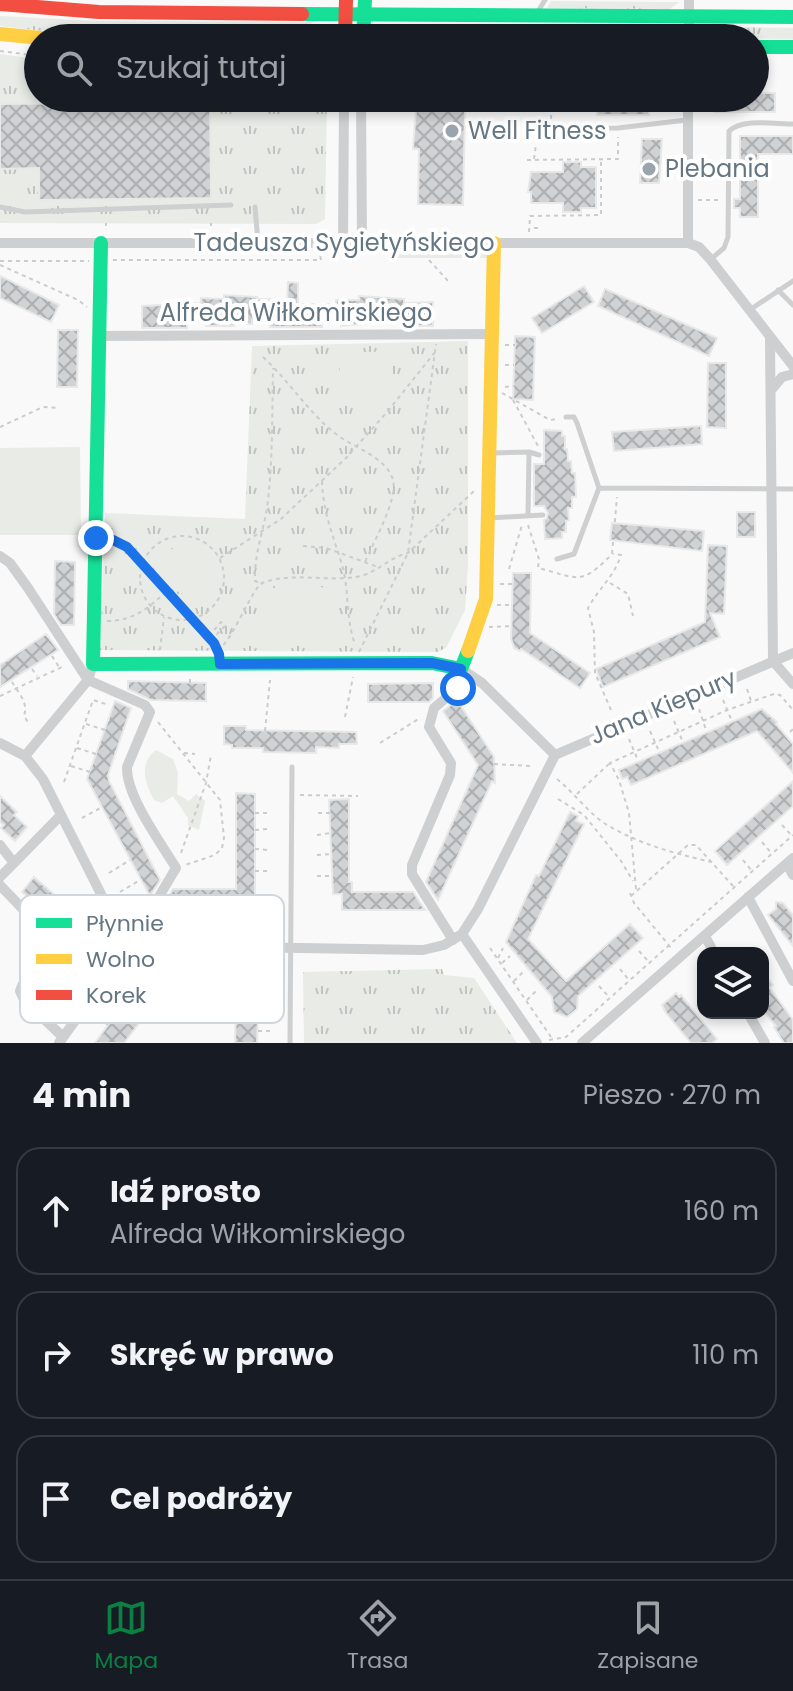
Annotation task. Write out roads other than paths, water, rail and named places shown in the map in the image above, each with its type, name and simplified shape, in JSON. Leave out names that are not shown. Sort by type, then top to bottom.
[{"type":"street","points":[[689,0],[689,24]]},
{"type":"street","points":[[0,4],[113,12],[346,7],[535,16],[793,17]]},
{"type":"street","points":[[0,34],[24,36]]},
{"type":"street","points":[[769,47],[793,47]]},
{"type":"street","points":[[343,243],[344,112]]},
{"type":"street","points":[[361,112],[362,243]]},
{"type":"street","points":[[688,112],[688,243],[699,247],[710,259],[793,366]]},
{"type":"street","name":"Tadeusza Sygietyńskiego","points":[[0,243],[688,243]]},
{"type":"street","points":[[25,756],[88,680],[93,664],[101,243]]},
{"type":"street","points":[[494,243],[486,599],[461,669],[458,688],[434,708],[429,727],[451,763],[450,775],[412,865],[412,874],[537,1043]]},
{"type":"street","name":"Alfreda Wiłkomirskiego","points":[[99,336],[492,334]]},
{"type":"street","points":[[768,334],[771,352],[773,661],[793,684]]},
{"type":"street","points":[[771,391],[782,377],[793,374]]},
{"type":"street","points":[[0,556],[10,563],[88,680],[145,705],[150,712],[127,767],[127,776],[135,797],[176,868],[160,895]]},
{"type":"street","name":"Jana Kiepury","points":[[555,755],[793,653]]},
{"type":"street","points":[[93,664],[219,658],[358,664],[432,663],[461,669],[482,683],[555,755],[478,909],[458,937],[423,950],[284,948]]},
{"type":"street","points":[[0,743],[25,756],[43,779],[101,895]]},
{"type":"street","points":[[0,877],[61,815]]},
{"type":"street","points":[[0,845],[14,863]]},
{"type":"street","points":[[582,1043],[790,861],[793,875]]},
{"type":"street","points":[[0,885],[20,908]]},
{"type":"street","points":[[748,897],[793,981]]},
{"type":"street","points":[[705,936],[711,947]]},
{"type":"street","points":[[751,1019],[765,1043]]},
{"type":"street","points":[[45,1023],[61,1040],[73,1023]]},
{"type":"lane","points":[[535,16],[545,0]]},
{"type":"lane","points":[[550,129],[618,128],[688,120]]},
{"type":"lane","points":[[710,259],[727,243],[729,131],[734,126],[745,124],[793,124]]},
{"type":"lane","points":[[0,207],[25,212],[231,205]]},
{"type":"lane","points":[[255,207],[258,243]]},
{"type":"lane","points":[[750,310],[793,281]]},
{"type":"lane","points":[[778,290],[793,305]]},
{"type":"lane","points":[[557,559],[574,554],[599,488],[577,423],[574,417],[566,417]]},
{"type":"lane","points":[[491,453],[529,452],[538,455]]},
{"type":"lane","points":[[526,515],[529,452]]},
{"type":"lane","points":[[599,488],[793,489]]},
{"type":"lane","points":[[489,518],[543,515]]},
{"type":"lane","points":[[290,1043],[292,767]]},
{"type":"place","name":"Well Fitness","points":[[452,131]]},
{"type":"place","name":"Plebania","points":[[649,169]]}]
